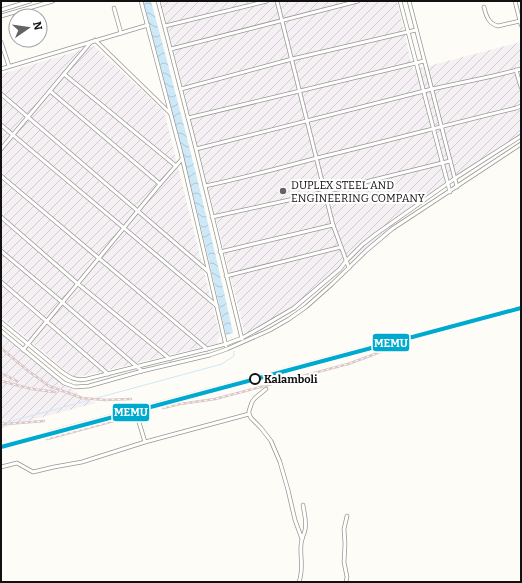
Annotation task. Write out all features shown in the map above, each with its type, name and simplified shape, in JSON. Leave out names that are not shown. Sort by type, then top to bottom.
[{"type":"street","points":[[1,10],[30,1]]},
{"type":"street","points":[[1,16],[53,1]]},
{"type":"street","points":[[141,1],[182,159],[227,343],[227,349]]},
{"type":"street","points":[[158,1],[196,149],[242,343]]},
{"type":"street","points":[[165,26],[268,1]]},
{"type":"street","points":[[277,1],[333,225],[349,268]]},
{"type":"street","points":[[171,49],[358,1]]},
{"type":"street","points":[[400,1],[450,192]]},
{"type":"street","points":[[408,1],[457,187]]},
{"type":"street","points":[[515,1],[521,25]]},
{"type":"street","points":[[484,7],[492,24],[498,26],[520,21]]},
{"type":"street","points":[[114,8],[121,33]]},
{"type":"street","points":[[1,69],[148,25]]},
{"type":"street","points":[[181,89],[292,59],[416,30]]},
{"type":"street","points":[[93,41],[170,112]]},
{"type":"street","points":[[1,149],[93,41]]},
{"type":"street","points":[[1,42],[9,66]]},
{"type":"street","points":[[188,118],[424,61]]},
{"type":"street","points":[[196,149],[432,89],[521,69]]},
{"type":"street","points":[[516,70],[521,87]]},
{"type":"street","points":[[64,74],[176,166]]},
{"type":"street","points":[[50,91],[160,184]]},
{"type":"street","points":[[1,94],[209,272]]},
{"type":"street","points":[[205,186],[247,177],[521,106]]},
{"type":"street","points":[[1,125],[217,306]]},
{"type":"street","points":[[1,322],[68,377],[75,380],[87,380],[137,366],[207,350],[241,338],[260,328],[301,302],[340,269],[346,261],[376,234],[454,179],[521,136]]},
{"type":"street","points":[[1,331],[64,383],[75,387],[89,386],[142,371],[210,355],[231,348],[270,330],[289,319],[332,284],[367,250],[392,229],[521,144]]},
{"type":"street","points":[[23,350],[77,283],[182,159]]},
{"type":"street","points":[[212,218],[450,161]]},
{"type":"street","points":[[1,176],[207,350]]},
{"type":"street","points":[[1,217],[77,283],[170,359]]},
{"type":"street","points":[[220,252],[333,225]]},
{"type":"street","points":[[226,276],[341,247]]},
{"type":"street","points":[[1,251],[142,371]]},
{"type":"street","points":[[1,282],[108,374]]},
{"type":"street","points":[[266,389],[252,402],[249,414],[271,441],[280,462],[295,520],[302,539]]},
{"type":"street","points":[[1,466],[17,463],[33,472],[82,462],[145,442],[249,414]]},
{"type":"street","points":[[138,419],[145,442]]},
{"type":"street","points":[[299,582],[302,574],[301,544],[305,531],[306,520],[303,505]]},
{"type":"street","points":[[346,582],[347,577],[344,562],[344,529],[347,516]]},
{"type":"shaded area","points":[[161,1],[397,1],[413,70],[521,42],[521,135],[444,183],[321,286],[277,318],[245,334]]},
{"type":"shaded area","points":[[94,46],[164,111],[220,336],[215,344],[76,377],[71,375],[1,317],[1,74]]},
{"type":"shaded area","points":[[1,331],[79,395],[96,403],[1,428]]},
{"type":"water","points":[[143,1],[151,1],[194,167],[233,333],[226,335],[207,251]]},
{"type":"waterway","points":[[1,424],[222,364],[234,356],[234,351]]},
{"type":"railway","points":[[35,438],[51,431],[408,336],[436,331]]},
{"type":"railway","points":[[163,408],[215,399],[348,364],[403,342]]},
{"type":"railway","points":[[1,348],[49,386],[82,398],[105,400],[131,399]]},
{"type":"railway","points":[[1,373],[17,381]]},
{"type":"railway","points":[[1,381],[32,389],[55,392]]},
{"type":"railway","points":[[47,439],[143,413]]},
{"type":"railway","points":[[1,423],[6,424],[44,421]]},
{"type":"transit line","name":"MEMU","points":[[1,447],[521,308]]},
{"type":"place","name":"DUPLEX STEEL AND ENGINEERING COMPANY","points":[[283,191]]},
{"type":"place","name":"Kalamboli","points":[[255,379]]}]
